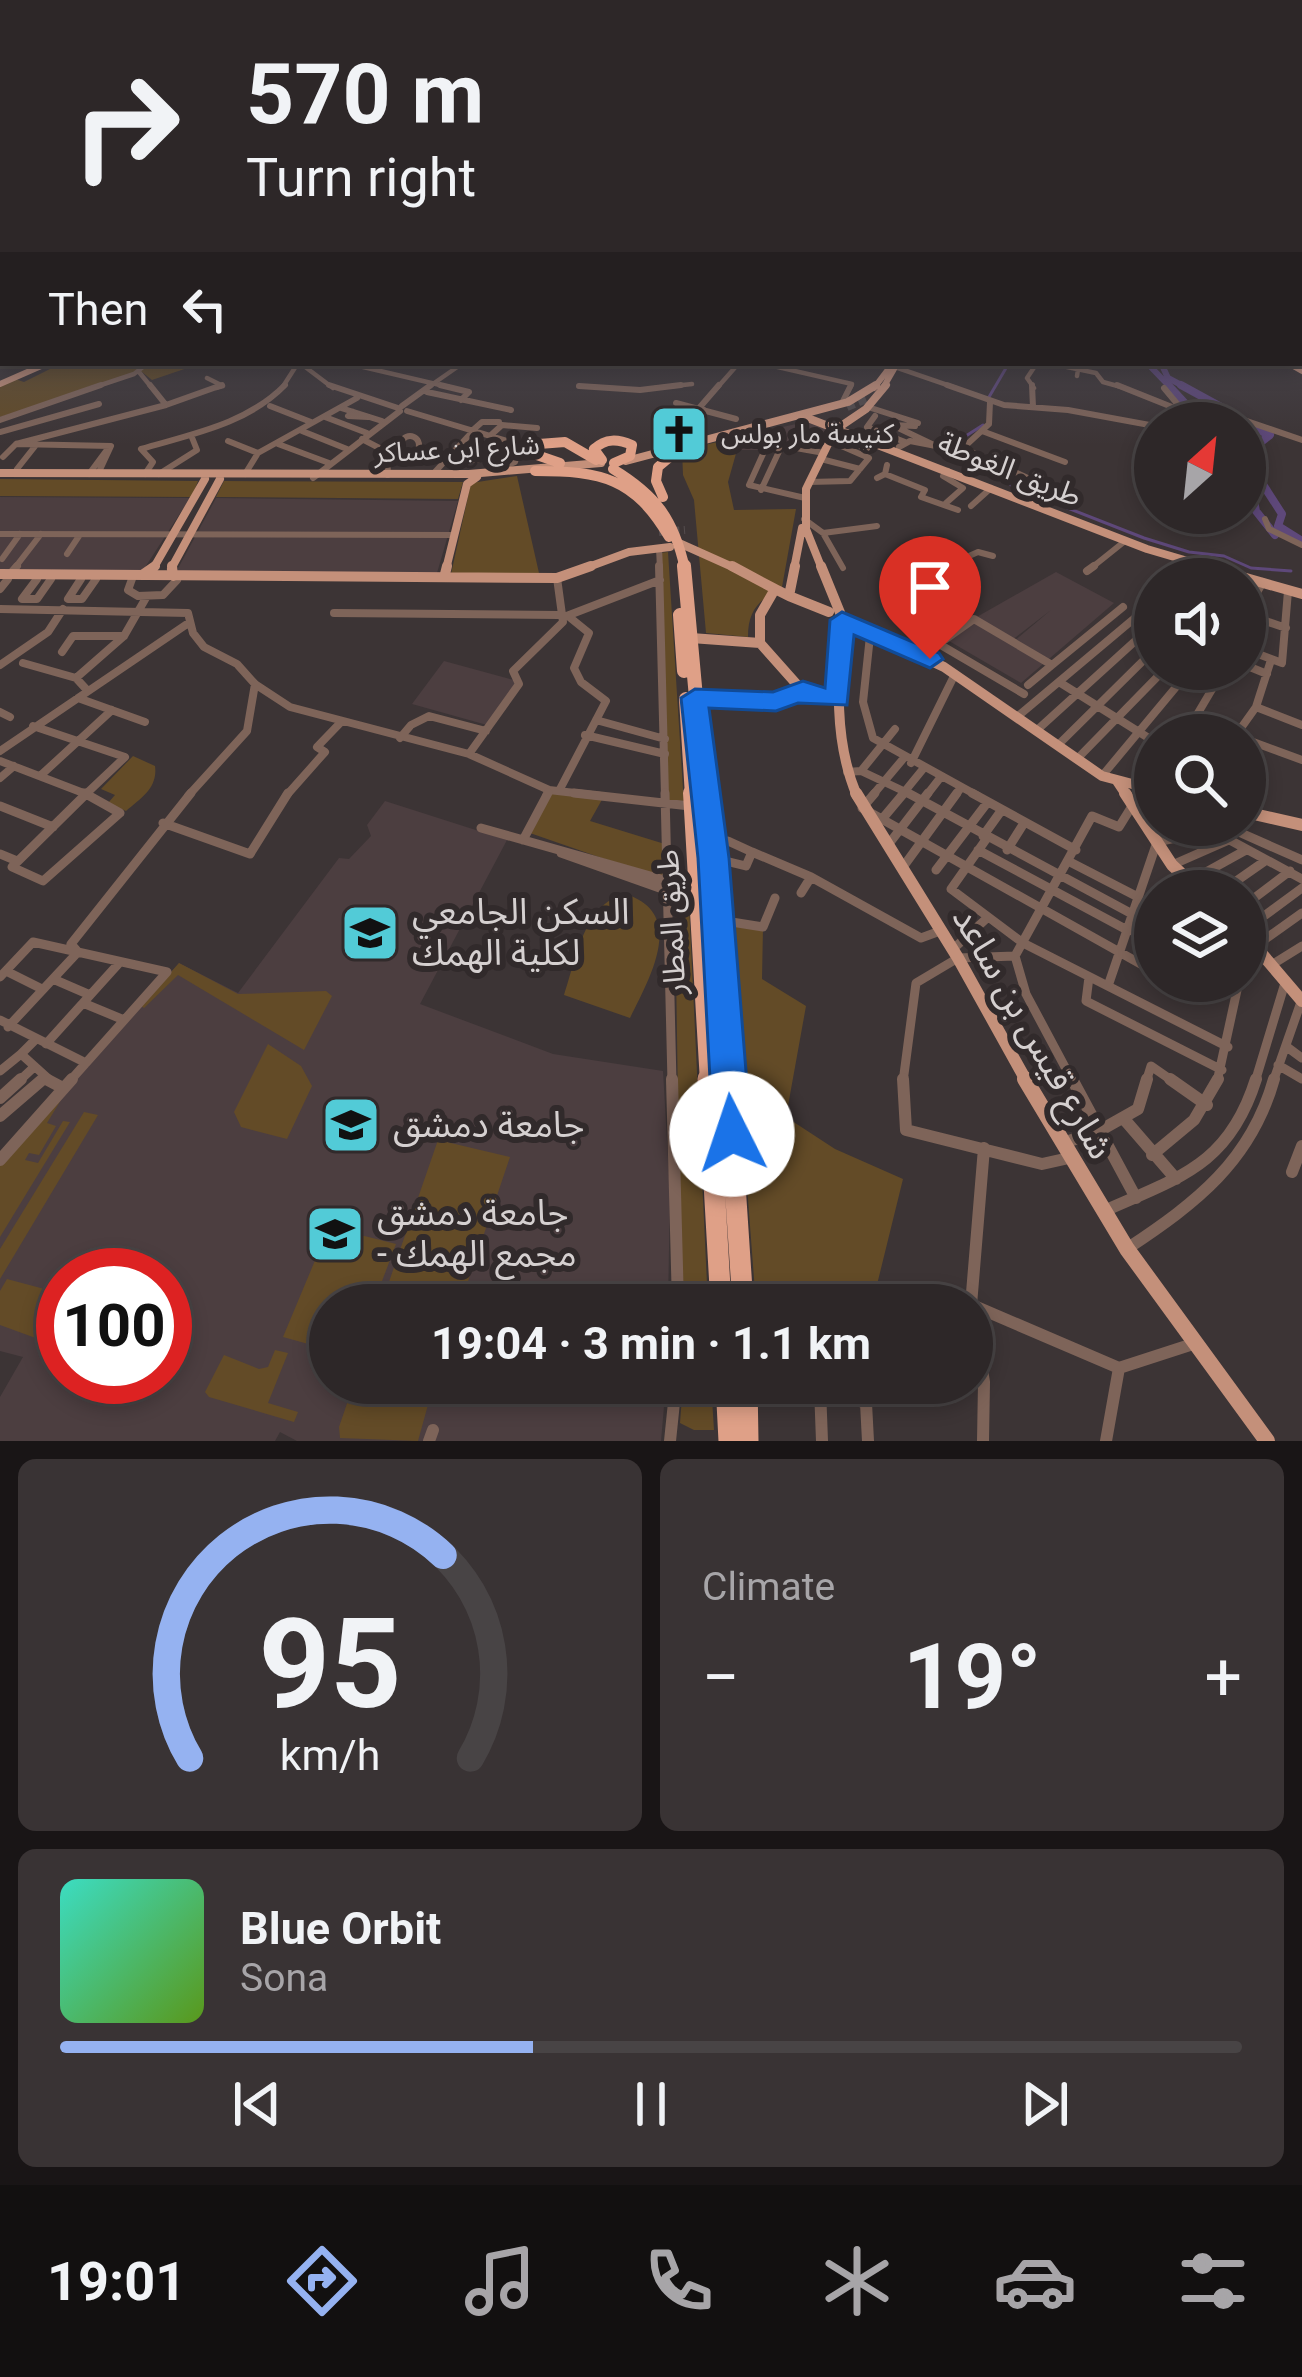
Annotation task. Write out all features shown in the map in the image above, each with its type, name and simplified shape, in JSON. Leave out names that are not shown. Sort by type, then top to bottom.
[{"type":"highway","points":[[525,454],[542,442],[560,441],[607,464],[658,507],[671,542]]},
{"type":"highway","points":[[671,542],[674,510],[654,479],[665,458],[682,447]]},
{"type":"highway","points":[[525,454],[544,462],[572,464]]},
{"type":"highway","points":[[535,471],[580,473],[626,488],[650,505],[671,542]]},
{"type":"highway","name":"طريق المطار","points":[[671,542],[691,638],[713,858],[742,1284]]},
{"type":"highway","name":"طريق المطار","points":[[671,542],[679,592],[694,806],[721,1284]]},
{"type":"highway","points":[[727,1404],[729,1441]]},
{"type":"highway","points":[[747,1404],[748,1441]]},
{"type":"main road","points":[[0,383],[41,366]]},
{"type":"main road","points":[[832,439],[872,406],[895,366]]},
{"type":"main road","name":"شارع ابن عساكر","points":[[0,474],[473,478],[621,465],[805,417],[873,388],[895,366]]},
{"type":"main road","points":[[790,596],[805,538],[809,482],[852,412],[851,398],[872,406]]},
{"type":"main road","name":"شارع ابن عساكر","points":[[0,474],[473,478],[572,464],[607,464],[851,398]]},
{"type":"main road","points":[[805,417],[832,439]]},
{"type":"main road","points":[[832,439],[854,428],[904,443],[1156,549],[1302,592]]},
{"type":"main road","name":"طريق الغوطة","points":[[832,439],[1021,494],[1125,541],[1177,558]]},
{"type":"main road","points":[[445,574],[473,478]]},
{"type":"main road","points":[[5,576],[96,579],[151,572],[205,479]]},
{"type":"main road","points":[[175,578],[171,568],[220,479]]},
{"type":"main road","points":[[805,538],[842,620],[955,674],[1102,776],[1134,785]]},
{"type":"main road","points":[[5,576],[559,579],[671,542],[829,612]]},
{"type":"main road","points":[[175,578],[434,578],[445,574],[559,579]]},
{"type":"main road","name":"طريق الغوطة","points":[[1266,584],[1302,592]]},
{"type":"main road","points":[[775,589],[760,614],[760,643],[808,697],[837,698]]},
{"type":"main road","name":"شارع قيس بن ساعد","points":[[842,620],[837,698],[862,808],[955,954],[1065,1151],[1126,1249],[1267,1441]]},
{"type":"main road","points":[[691,638],[760,643]]},
{"type":"main road","points":[[1117,781],[1133,804]]},
{"type":"main road","points":[[1266,817],[1302,826]]},
{"type":"main road","points":[[1160,846],[1177,870]]},
{"type":"main road","points":[[1266,960],[1302,1001]]},
{"type":"street","points":[[0,420],[145,366]]},
{"type":"street","points":[[145,474],[153,462],[139,451],[229,422],[269,398],[293,378],[298,366]]},
{"type":"street","points":[[303,366],[335,390],[473,430],[520,446],[525,454],[513,464],[473,478]]},
{"type":"street","points":[[360,366],[469,392],[461,400]]},
{"type":"street","points":[[314,476],[460,366]]},
{"type":"street","points":[[692,423],[737,366]]},
{"type":"street","points":[[768,366],[851,398]]},
{"type":"street","points":[[895,366],[990,401],[1134,423]]},
{"type":"street","points":[[1034,408],[1035,389],[1027,378],[1035,366]]},
{"type":"street","points":[[1078,370],[1096,373],[1103,382],[1127,386],[1137,396],[1163,402]]},
{"type":"street","points":[[139,372],[166,406]]},
{"type":"street","points":[[0,446],[166,406],[223,386],[207,378]]},
{"type":"street","points":[[579,386],[640,390],[692,384]]},
{"type":"street","points":[[1165,388],[1177,402]]},
{"type":"street","points":[[426,392],[511,410]]},
{"type":"street","points":[[245,474],[257,453],[357,398]]},
{"type":"street","points":[[990,401],[990,421],[963,448],[1029,478],[1034,483],[1021,494]]},
{"type":"street","points":[[676,403],[736,419]]},
{"type":"street","points":[[0,432],[99,404]]},
{"type":"street","points":[[270,406],[313,423]]},
{"type":"street","points":[[872,406],[915,429],[936,446],[904,443],[867,427],[872,406]]},
{"type":"street","points":[[340,408],[360,420],[368,417],[383,422]]},
{"type":"street","points":[[325,417],[387,452]]},
{"type":"street","points":[[433,475],[482,422],[499,422]]},
{"type":"street","points":[[450,455],[478,460],[502,425],[537,428]]},
{"type":"street","points":[[904,443],[915,429]]},
{"type":"street","points":[[300,430],[347,449]]},
{"type":"street","points":[[754,430],[768,442],[782,445],[832,439],[867,449]]},
{"type":"street","points":[[1266,430],[1302,440]]},
{"type":"street","points":[[982,431],[1065,462]]},
{"type":"street","points":[[158,474],[197,450],[191,435]]},
{"type":"street","points":[[809,482],[848,482],[869,457],[832,439]]},
{"type":"street","points":[[832,439],[860,469]]},
{"type":"street","points":[[228,441],[257,453]]},
{"type":"street","points":[[768,442],[748,483],[805,498]]},
{"type":"street","points":[[277,443],[329,463]]},
{"type":"street","points":[[2,457],[16,444],[111,447],[93,474]]},
{"type":"street","points":[[17,469],[37,444]]},
{"type":"street","points":[[761,490],[782,445]]},
{"type":"street","points":[[387,452],[402,447]]},
{"type":"street","points":[[387,452],[388,475]]},
{"type":"street","points":[[887,465],[881,476],[926,490]]},
{"type":"street","points":[[945,504],[963,488],[946,473],[921,497],[958,510]]},
{"type":"street","points":[[970,506],[991,488]]},
{"type":"street","points":[[804,518],[824,533],[843,568]]},
{"type":"street","points":[[1266,522],[1269,529],[1302,545]]},
{"type":"street","points":[[824,533],[877,526]]},
{"type":"street","points":[[0,533],[454,535]]},
{"type":"street","points":[[2,559],[20,534]]},
{"type":"street","points":[[0,589],[5,576],[41,534]]},
{"type":"street","points":[[67,554],[80,534]]},
{"type":"street","points":[[1087,571],[1125,541]]},
{"type":"street","points":[[671,542],[660,580],[677,1284]]},
{"type":"street","points":[[951,564],[978,552],[993,556]]},
{"type":"street","points":[[137,577],[129,593],[147,596],[166,593],[175,578]]},
{"type":"street","points":[[37,579],[22,599],[37,599],[51,579]]},
{"type":"street","points":[[81,579],[68,599],[82,599],[96,579]]},
{"type":"street","points":[[469,754],[519,684],[513,671],[536,652],[563,616],[559,579]]},
{"type":"street","points":[[334,614],[563,616],[660,580]]},
{"type":"street","points":[[1266,658],[1282,663],[1288,589]]},
{"type":"street","points":[[76,678],[124,636],[147,596]]},
{"type":"street","points":[[940,644],[1026,690],[1123,607]]},
{"type":"street","points":[[0,609],[188,613],[204,647],[237,664],[255,684],[290,707],[469,754],[554,790],[694,806]]},
{"type":"street","points":[[0,664],[48,632],[63,609]]},
{"type":"street","points":[[523,840],[606,701],[581,682],[574,668],[589,634],[563,616]]},
{"type":"street","points":[[1016,718],[1134,619]]},
{"type":"street","points":[[922,656],[974,620],[1052,665]]},
{"type":"street","points":[[1266,621],[1286,628]]},
{"type":"street","points":[[0,751],[190,622]]},
{"type":"street","points":[[62,652],[73,636],[124,636]]},
{"type":"street","points":[[870,636],[862,698],[866,729],[907,761],[1076,850]]},
{"type":"street","points":[[1036,731],[1134,642]]},
{"type":"street","points":[[1251,714],[1271,660]]},
{"type":"street","points":[[22,663],[76,678],[86,689]]},
{"type":"street","points":[[1057,746],[1134,669]]},
{"type":"street","points":[[955,674],[923,746],[882,781],[862,808],[1134,959]]},
{"type":"street","points":[[1059,682],[1134,733],[1102,776]]},
{"type":"street","points":[[78,952],[71,944],[164,823],[247,731],[255,684]]},
{"type":"street","points":[[1077,759],[1144,690]]},
{"type":"street","points":[[1151,714],[1172,690]]},
{"type":"street","points":[[695,698],[776,702],[803,691]]},
{"type":"street","points":[[77,698],[145,722]]},
{"type":"street","points":[[1256,707],[1302,725]]},
{"type":"street","points":[[40,776],[112,710]]},
{"type":"street","points":[[0,712],[10,717]]},
{"type":"street","points":[[400,738],[411,725],[429,716],[486,730]]},
{"type":"street","points":[[596,720],[665,739]]},
{"type":"street","points":[[164,823],[250,854],[296,781],[325,752],[317,748],[342,721]]},
{"type":"street","points":[[0,761],[86,794],[121,813],[43,881],[12,867],[86,794],[125,758],[33,726]]},
{"type":"street","points":[[854,771],[884,746],[895,729]]},
{"type":"street","points":[[585,735],[666,754]]},
{"type":"street","points":[[1266,747],[1302,760]]},
{"type":"street","points":[[0,778],[14,766]]},
{"type":"street","points":[[884,818],[923,770]]},
{"type":"street","points":[[854,771],[904,791],[1134,915],[1108,986]]},
{"type":"street","points":[[888,845],[940,778]]},
{"type":"street","points":[[903,868],[960,788]]},
{"type":"street","points":[[936,870],[987,802]]},
{"type":"street","points":[[1133,804],[1119,827],[1092,816],[1015,956],[1026,994],[1136,1198]]},
{"type":"street","points":[[2,810],[53,827]]},
{"type":"street","points":[[1001,811],[950,889],[1022,943],[1228,1047]]},
{"type":"street","points":[[1007,850],[1024,823]]},
{"type":"street","points":[[481,828],[560,852],[567,859],[699,895]]},
{"type":"street","points":[[728,841],[811,877],[921,938],[940,931]]},
{"type":"street","points":[[1266,844],[1302,860]]},
{"type":"street","points":[[1172,865],[1214,846]]},
{"type":"street","points":[[1240,846],[1291,870],[1302,883],[1266,914]]},
{"type":"street","points":[[978,850],[1130,931]]},
{"type":"street","points":[[1218,870],[1246,850]]},
{"type":"street","points":[[713,858],[746,866],[752,852]]},
{"type":"street","points":[[0,854],[17,861]]},
{"type":"street","points":[[1252,870],[1266,860]]},
{"type":"street","points":[[1070,862],[1134,895]]},
{"type":"street","points":[[1266,889],[1291,870]]},
{"type":"street","points":[[801,893],[811,877]]},
{"type":"street","points":[[717,920],[763,927],[775,898]]},
{"type":"street","points":[[1266,939],[1302,913]]},
{"type":"street","points":[[986,919],[955,954],[916,982],[902,1063],[906,1130],[1042,1164],[1138,1109],[1151,1066],[1208,1106]]},
{"type":"street","points":[[0,1160],[167,972],[33,943],[3,974],[43,990]]},
{"type":"street","points":[[1270,966],[1302,946]]},
{"type":"street","points":[[78,952],[4,1023],[86,1063]]},
{"type":"street","points":[[955,954],[1015,956]]},
{"type":"street","points":[[0,1071],[40,1042],[120,962]]},
{"type":"street","points":[[1089,977],[1086,1001],[1222,1070]]},
{"type":"street","points":[[53,979],[124,1020]]},
{"type":"street","points":[[1103,1212],[1176,1179],[1214,1155],[1244,1117],[1285,982]]},
{"type":"street","points":[[1126,1249],[1187,1208],[1244,1156],[1268,1106],[1302,1001]]},
{"type":"street","points":[[1152,1155],[1172,1143],[1208,1106],[1222,1070],[1236,1002]]},
{"type":"street","points":[[1287,1047],[1302,1058]]},
{"type":"street","points":[[21,1054],[44,1078],[64,1088]]},
{"type":"street","points":[[1278,1065],[1302,1079]]},
{"type":"street","points":[[0,1098],[33,1069]]},
{"type":"street","points":[[0,1116],[44,1078]]},
{"type":"street","points":[[1124,1119],[1176,1179]]},
{"type":"street","points":[[1292,1172],[1302,1146]]},
{"type":"street","points":[[974,1284],[984,1148]]},
{"type":"street","points":[[993,1316],[1119,1368],[1193,1344]]},
{"type":"street","points":[[1106,1441],[1119,1368]]},
{"type":"street","points":[[670,1441],[674,1404]]},
{"type":"street","points":[[817,1404],[822,1441]]},
{"type":"street","points":[[866,1404],[868,1441]]},
{"type":"street","points":[[983,1441],[984,1404]]},
{"type":"shaded area","points":[[56,366],[193,366],[152,380],[142,372],[0,417],[0,386],[15,379],[24,382]]},
{"type":"shaded area","points":[[809,421],[829,428],[822,446],[813,451],[771,444],[761,450],[737,450],[731,439]]},
{"type":"shaded area","points":[[731,439],[737,450],[728,482],[734,510],[796,509],[782,587],[756,607],[748,637],[706,633],[694,500],[683,475],[682,450]]},
{"type":"shaded area","points":[[517,476],[539,573],[451,574],[471,483]]},
{"type":"shaded area","points":[[0,479],[198,481],[192,497],[0,496]]},
{"type":"shaded area","points":[[224,481],[463,482],[458,499],[216,497]]},
{"type":"shaded area","points":[[0,497],[190,498],[142,572],[0,571]]},
{"type":"shaded area","points":[[216,498],[458,501],[437,573],[176,572]]},
{"type":"shaded area","points":[[668,552],[684,805],[667,803],[660,553]]},
{"type":"shaded area","points":[[1056,572],[1114,603],[1021,683],[949,641],[976,622],[1013,642],[1051,610],[1012,640],[975,618]]},
{"type":"shaded area","points":[[444,661],[517,681],[487,725],[412,704]]},
{"type":"shaded area","points":[[133,756],[155,766],[155,774],[147,792],[126,811],[108,803],[115,795],[101,789]]},
{"type":"shaded area","points":[[549,790],[604,796],[590,821],[668,845],[668,881],[527,832]]},
{"type":"shaded area","name":"جامعة دمشق","points":[[385,801],[507,840],[420,1004],[553,1054],[663,1071],[670,1193],[668,1284],[309,1284],[309,1404],[664,1404],[661,1441],[297,1441],[280,1432],[275,1441],[0,1441],[0,1397],[23,1357],[0,1351],[0,1164],[179,963],[238,993],[339,858],[349,859],[371,836],[367,825]]},
{"type":"shaded area","points":[[625,894],[644,903],[659,931],[653,967],[630,1018],[564,995],[591,921],[611,899]]},
{"type":"shaded area","points":[[675,900],[689,904],[707,1284],[681,1284]]},
{"type":"shaded area","points":[[727,921],[763,927],[762,979],[806,1006],[786,1117],[835,1149],[903,1179],[877,1284],[754,1284]]},
{"type":"shaded area","points":[[179,963],[238,994],[326,991],[332,996],[304,1050],[178,975],[141,1006]]},
{"type":"shaded area","points":[[268,1044],[301,1066],[312,1086],[287,1139],[241,1127],[234,1112]]},
{"type":"shaded area","points":[[70,1085],[47,1123],[56,1126],[39,1155],[29,1153],[25,1160],[38,1163],[63,1121],[70,1122],[0,1237],[0,1164]]},
{"type":"shaded area","points":[[84,1112],[98,1115],[0,1279],[0,1249]]},
{"type":"shaded area","points":[[438,1140],[510,1157],[467,1284],[388,1284]]},
{"type":"shaded area","points":[[329,1227],[396,1244],[381,1284],[309,1284],[309,1344],[283,1337]]},
{"type":"shaded area","points":[[7,1279],[36,1287],[36,1338],[0,1325],[0,1291]]},
{"type":"shaded area","points":[[275,1350],[288,1353],[268,1403],[298,1412],[294,1422],[205,1392],[224,1355],[259,1369],[268,1367]]},
{"type":"shaded area","points":[[347,1404],[428,1404],[418,1441],[340,1438]]},
{"type":"shaded area","points":[[681,1404],[712,1404],[714,1430],[694,1430],[680,1423]]},
{"type":"waterway","points":[[989,397],[1007,366]]},
{"type":"waterway","points":[[1150,366],[1171,388]]},
{"type":"waterway","points":[[1162,366],[1168,378],[1187,388]]},
{"type":"waterway","points":[[1168,385],[1184,402]]},
{"type":"waterway","points":[[1181,385],[1212,402]]},
{"type":"waterway","points":[[983,425],[958,441],[958,447],[1014,487],[1189,552],[1224,556],[1251,568],[1291,571]]},
{"type":"waterway","points":[[1266,433],[1270,435],[1266,438]]},
{"type":"waterway","points":[[1266,489],[1282,514],[1278,526],[1302,541]]},
{"type":"waterway","points":[[1266,524],[1275,535]]},
{"type":"tunnel","points":[[847,407],[869,398]]},
{"type":"tunnel","points":[[659,532],[685,530]]},
{"type":"place","name":"كنيسة مار بولس","points":[[679,434]]},
{"type":"place","name":"السكن الجامعي لكلية الهمك","points":[[370,933]]},
{"type":"place","name":"جامعة دمشق","points":[[351,1125]]},
{"type":"place","name":"جامعة دمشق - مجمع الهمك","points":[[335,1234]]},
{"type":"route","points":[[732,1134],[713,858],[695,698],[776,702],[803,691],[808,697],[837,698],[842,620],[930,659]]}]
